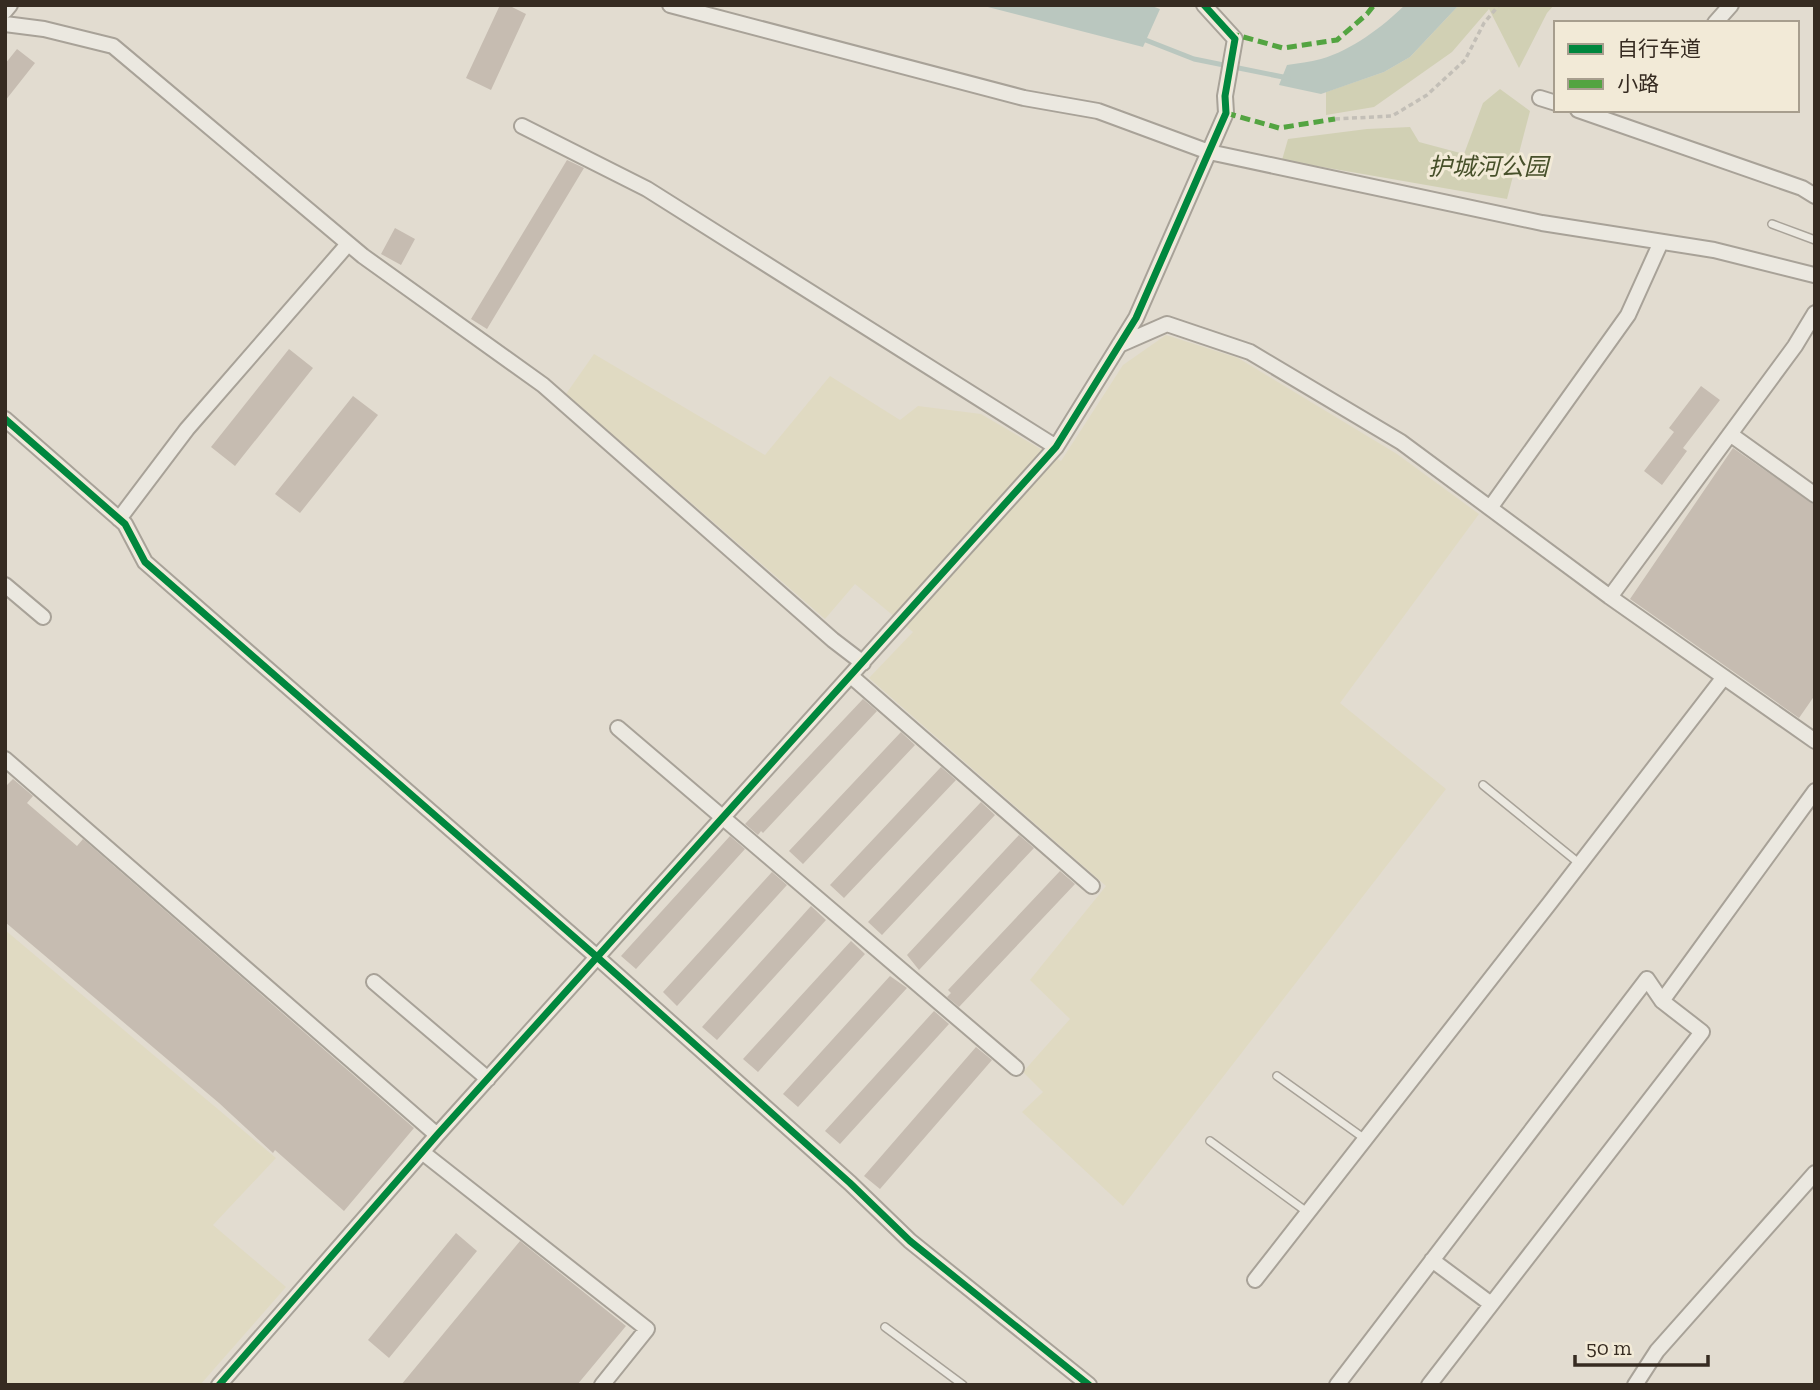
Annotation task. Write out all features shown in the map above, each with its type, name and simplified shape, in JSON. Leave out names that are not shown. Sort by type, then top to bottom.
[{"type":"street","points":[[5,11],[10,5]]},
{"type":"street","points":[[670,5],[1024,99],[1098,111],[1209,152],[1542,223],[1714,250],[1815,276]]},
{"type":"street","points":[[219,1385],[437,1135],[1056,447],[1136,318],[1226,113],[1225,96],[1235,39],[1203,5]]},
{"type":"street","points":[[1716,21],[1731,5]]},
{"type":"street","points":[[5,24],[44,29],[113,47],[348,244],[543,385],[833,640],[863,663]]},
{"type":"street","points":[[1539,98],[1554,102]]},
{"type":"street","points":[[1584,112],[1802,188],[1815,196]]},
{"type":"street","points":[[522,126],[647,189],[1056,447]]},
{"type":"street","points":[[1490,508],[1628,315],[1661,242]]},
{"type":"street","points":[[118,519],[187,429],[348,244]]},
{"type":"street","points":[[1610,597],[1795,346],[1815,313]]},
{"type":"street","points":[[1119,345],[1167,324],[1250,352],[1401,442],[1610,597],[1815,741]]},
{"type":"street","points":[[5,419],[125,524],[145,562],[597,957],[840,1174],[910,1241],[1086,1384]]},
{"type":"street","points":[[1730,434],[1815,495]]},
{"type":"street","points":[[5,584],[43,617]]},
{"type":"street","points":[[851,676],[1092,886]]},
{"type":"street","points":[[1255,1280],[1724,677]]},
{"type":"street","points":[[618,727],[722,819],[1016,1068]]},
{"type":"street","points":[[5,760],[437,1135]]},
{"type":"street","points":[[1662,1001],[1815,791]]},
{"type":"street","points":[[1337,1385],[1647,979],[1662,1001],[1702,1032],[1429,1385]]},
{"type":"street","points":[[374,982],[488,1079]]},
{"type":"street","points":[[422,1152],[647,1329],[602,1385]]},
{"type":"street","points":[[1635,1385],[1657,1351],[1815,1173]]},
{"type":"street","points":[[1432,1260],[1491,1304]]},
{"type":"lane","points":[[1772,224],[1815,240]]},
{"type":"lane","points":[[1483,785],[1580,864]]},
{"type":"lane","points":[[1278,1076],[1365,1139]]},
{"type":"lane","points":[[1210,1141],[1307,1212]]},
{"type":"lane","points":[[885,1327],[962,1385]]},
{"type":"path","points":[[1335,119],[1392,116],[1427,95],[1465,60],[1484,23],[1499,5]]},
{"type":"shaded area","points":[[980,5],[1149,5],[1160,9],[1143,47]]},
{"type":"shaded area","points":[[1405,5],[1459,5],[1410,57],[1384,72],[1321,94],[1279,85],[1287,65],[1321,59],[1344,50],[1376,30]]},
{"type":"shaded area","points":[[1166,335],[1238,358],[1397,454],[1479,514],[1340,703],[1446,789],[1123,1206],[1022,1112],[1043,1092],[1023,1072],[1070,1019],[1030,980],[1106,886],[869,678],[913,632],[855,584],[825,619],[566,394],[594,354],[765,455],[830,376],[900,420],[918,406],[981,414],[1061,461],[1123,365]]},
{"type":"shaded area","points":[[5,930],[276,1158],[213,1225],[286,1287],[200,1385],[5,1385]]},
{"type":"green space","name":"护城河公园","points":[[1459,5],[1554,5],[1547,13],[1519,68],[1489,9],[1452,52],[1374,107],[1326,115],[1326,92],[1384,72],[1410,57]]},
{"type":"green space","name":"护城河公园","points":[[1500,89],[1530,111],[1507,199],[1282,160],[1288,139],[1367,129],[1410,127],[1419,142],[1464,154],[1483,103]]},
{"type":"building","points":[[500,5],[508,5],[526,14],[491,90],[466,78]]},
{"type":"building","points":[[17,49],[35,63],[5,101],[5,64]]},
{"type":"building","points":[[567,160],[584,168],[487,329],[471,319]]},
{"type":"building","points":[[395,228],[415,239],[401,265],[381,254]]},
{"type":"building","points":[[289,349],[313,368],[235,466],[211,447]]},
{"type":"building","points":[[1701,386],[1720,400],[1683,448],[1687,451],[1662,485],[1644,471],[1674,432],[1669,428]]},
{"type":"building","points":[[353,396],[378,415],[300,513],[275,494]]},
{"type":"building","points":[[1733,448],[1815,505],[1815,695],[1799,718],[1630,599]]},
{"type":"building","points":[[863,699],[877,711],[763,833],[761,831],[758,835],[745,824]]},
{"type":"building","points":[[901,732],[915,745],[803,864],[789,851]]},
{"type":"building","points":[[941,767],[956,780],[844,898],[830,885]]},
{"type":"building","points":[[13,779],[33,796],[27,803],[77,846],[83,839],[414,1128],[344,1211],[5,922],[5,787]]},
{"type":"building","points":[[981,802],[995,815],[882,935],[868,922]]},
{"type":"building","points":[[1019,835],[1034,848],[919,970],[907,955]]},
{"type":"building","points":[[730,836],[745,849],[636,969],[621,956]]},
{"type":"building","points":[[1060,871],[1075,884],[959,1007],[947,997],[951,993],[948,990]]},
{"type":"building","points":[[772,872],[787,885],[677,1006],[663,992]]},
{"type":"building","points":[[811,906],[826,920],[717,1040],[702,1027]]},
{"type":"building","points":[[851,941],[865,954],[758,1072],[743,1059]]},
{"type":"building","points":[[890,976],[907,988],[798,1107],[783,1094]]},
{"type":"building","points":[[934,1011],[949,1024],[840,1144],[825,1131]]},
{"type":"building","points":[[976,1047],[992,1060],[880,1189],[864,1176]]},
{"type":"building","points":[[456,1233],[477,1251],[389,1358],[368,1340]]},
{"type":"building","points":[[520,1241],[626,1326],[577,1385],[401,1385]]},
{"type":"waterway","points":[[1143,39],[1194,59],[1288,78]]},
{"type":"marked path","points":[[1229,33],[1283,48],[1337,40],[1374,5]]},
{"type":"marked path","points":[[1226,113],[1279,128],[1335,119]]},
{"type":"cycle path","points":[[219,1385],[437,1135],[1056,447],[1136,318],[1226,113],[1225,96],[1235,39],[1204,5]]},
{"type":"cycle path","points":[[5,419],[125,524],[145,562],[597,957],[850,1183],[910,1241],[1089,1385]]}]
